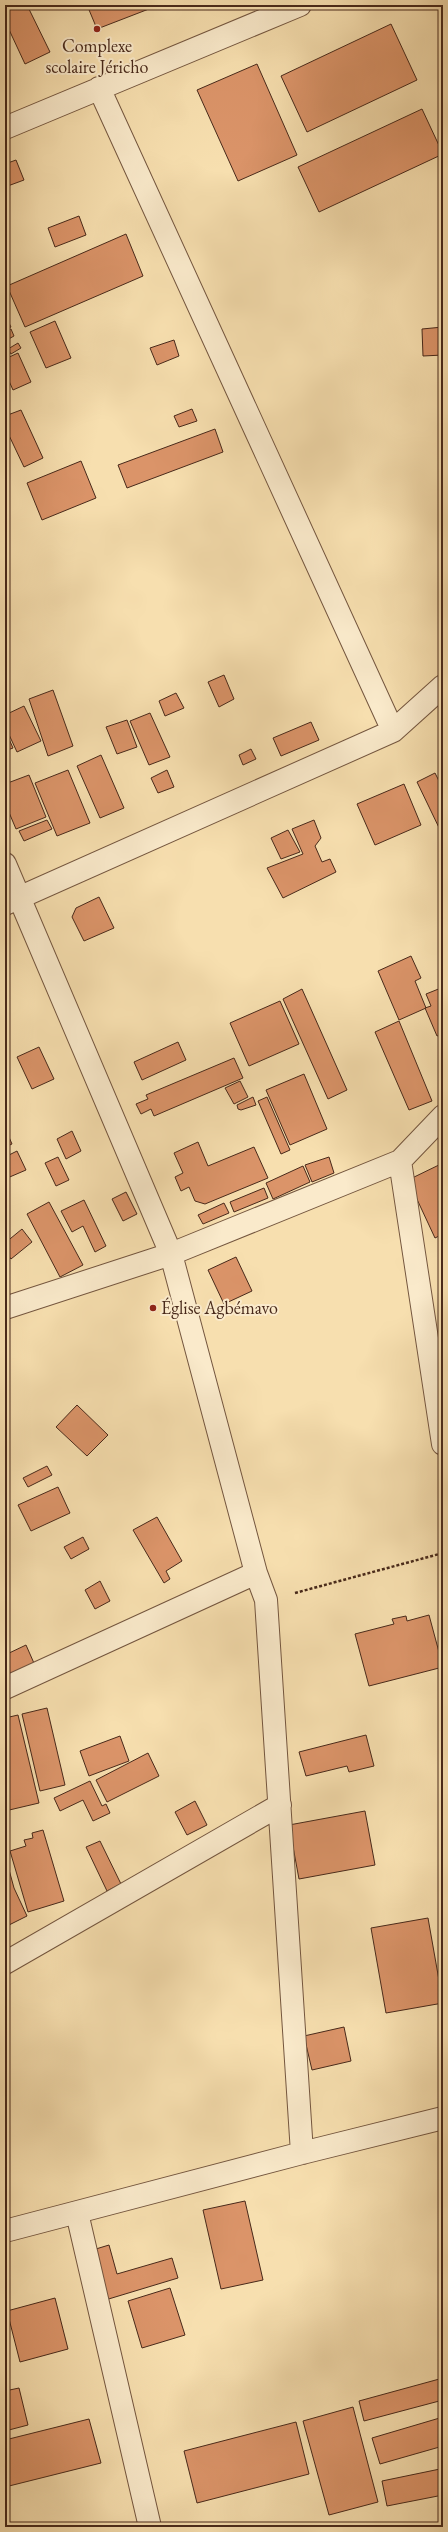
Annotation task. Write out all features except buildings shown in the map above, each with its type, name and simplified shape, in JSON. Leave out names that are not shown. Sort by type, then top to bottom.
[{"type":"street","points":[[5,128],[300,5]]},
{"type":"street","points":[[99,88],[393,731]]},
{"type":"street","points":[[12,901],[393,731],[443,686]]},
{"type":"street","points":[[5,864],[12,901],[171,1254],[256,1573],[266,1600],[302,2152]]},
{"type":"street","points":[[5,1308],[171,1254],[400,1161],[443,1116]]},
{"type":"street","points":[[400,1161],[443,1444]]},
{"type":"street","points":[[5,1688],[256,1573]]},
{"type":"street","points":[[5,1963],[280,1805]]},
{"type":"street","points":[[5,2231],[302,2152],[443,2118]]},
{"type":"street","points":[[77,2213],[150,2527]]},
{"type":"path","points":[[266,1600],[443,1553]]},
{"type":"place","name":"Complexe scolaire Jéricho","points":[[97,29]]},
{"type":"place","name":"Église Agbémavo","points":[[153,1308]]}]
